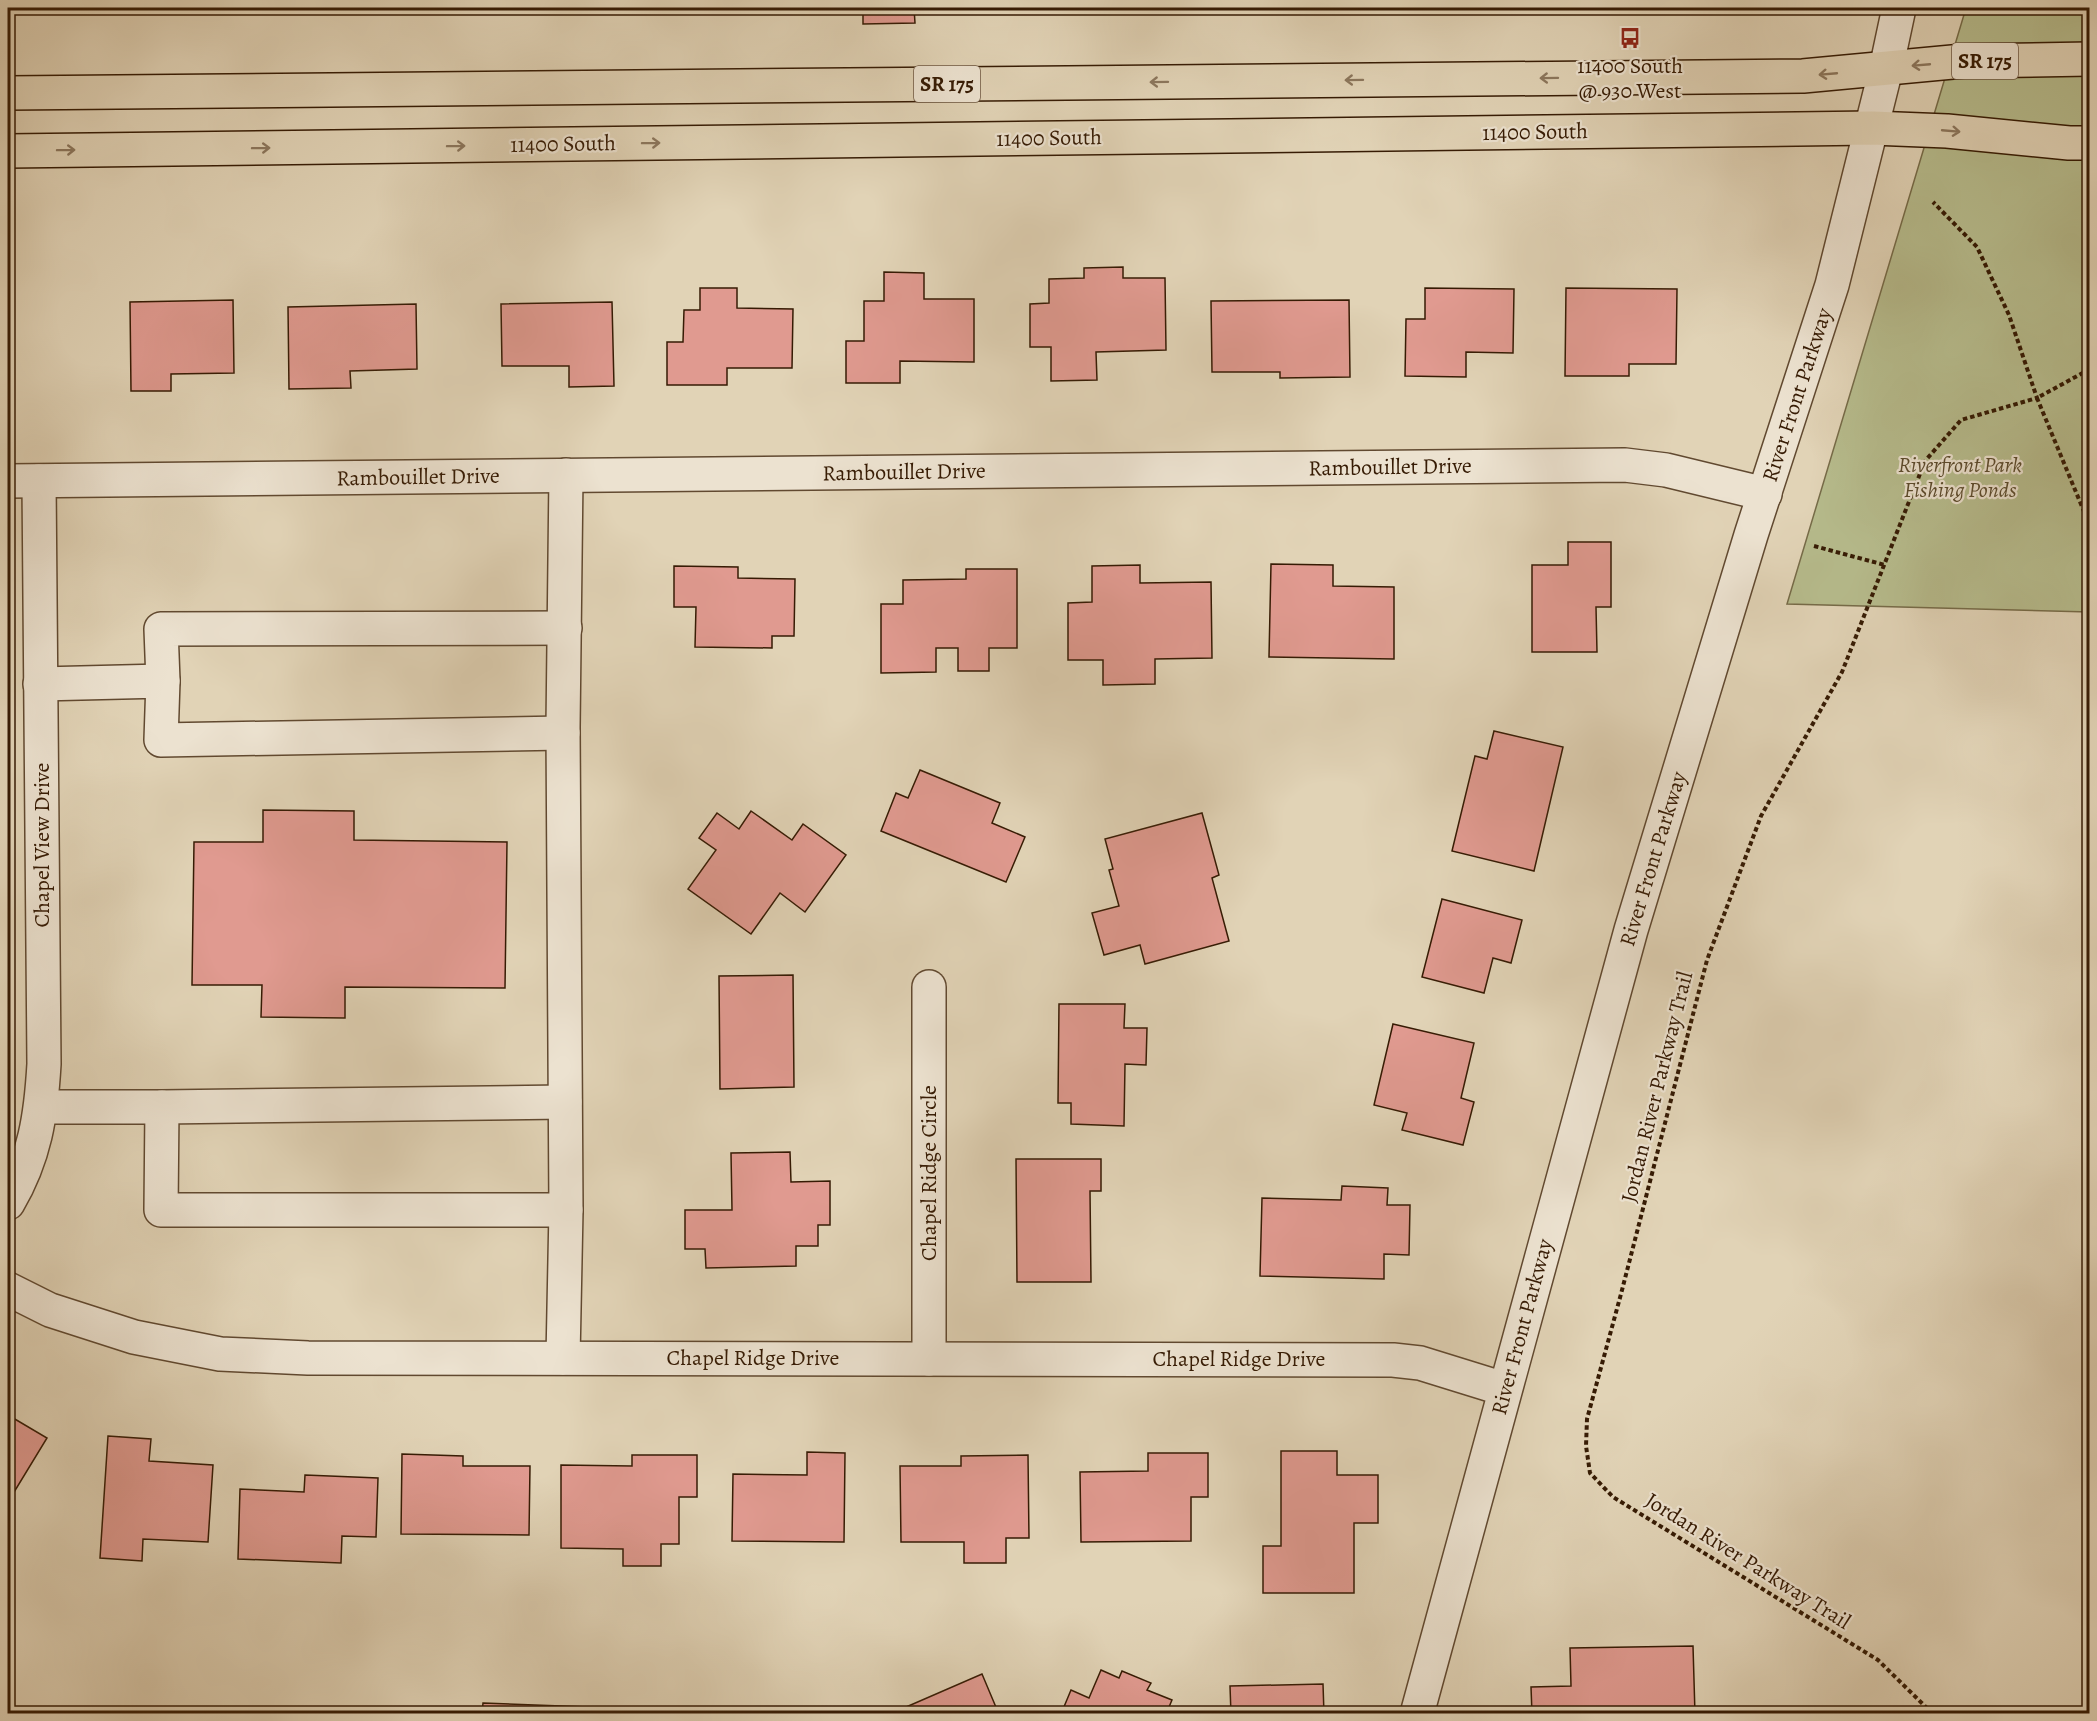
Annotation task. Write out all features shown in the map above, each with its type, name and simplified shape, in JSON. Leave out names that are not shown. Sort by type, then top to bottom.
[{"type":"main road","name":"SR 175","points":[[8,93],[1803,76],[1963,61],[2087,59]]},
{"type":"main road","name":"11400 South","points":[[8,151],[1872,128],[1947,131],[2079,143]]},
{"type":"street","name":"River Front Parkway","points":[[1417,1713],[1631,930],[1832,285],[1872,128],[1899,8]]},
{"type":"street","name":"Rambouillet Drive","points":[[23,481],[1625,465],[1666,470],[1766,494]]},
{"type":"street","points":[[563,1358],[566,1210],[563,733],[566,475]]},
{"type":"street","name":"Chapel View Drive","points":[[8,1203],[31,1155],[41,1107],[44,1064],[40,684],[23,481]]},
{"type":"street","points":[[563,733],[160,740],[163,681],[161,629],[565,628]]},
{"type":"street","points":[[40,684],[163,681]]},
{"type":"street","name":"Chapel Ridge Circle","points":[[929,987],[929,1359]]},
{"type":"street","points":[[41,1107],[565,1102]]},
{"type":"street","points":[[162,1107],[161,1210],[566,1210]]},
{"type":"street","name":"Chapel Ridge Drive","points":[[8,1289],[50,1310],[134,1337],[220,1354],[308,1358],[1393,1360],[1429,1365],[1504,1389]]},
{"type":"path","points":[[1933,202],[1977,247],[2009,315],[2037,398],[2090,526]]},
{"type":"path","name":"Jordan River Parkway Trail","points":[[1933,1713],[1878,1660],[1613,1497],[1590,1473],[1586,1446],[1587,1419],[1622,1294],[1707,960],[1761,816],[1842,672],[1925,461],[1960,420],[2037,398],[2090,369]]},
{"type":"path","points":[[1814,546],[1885,565]]},
{"type":"green space","name":"Riverfront Park Fishing Ponds","points":[[1966,8],[2089,8],[2089,612],[1787,604]]},
{"type":"building","points":[[863,8],[914,8],[915,23],[863,24]]},
{"type":"building","points":[[1123,267],[1123,278],[1165,278],[1166,350],[1096,352],[1097,380],[1051,381],[1051,347],[1030,347],[1030,304],[1049,303],[1049,279],[1084,278],[1084,268]]},
{"type":"building","points":[[884,272],[924,273],[924,299],[974,299],[974,362],[900,361],[900,383],[846,383],[846,341],[864,341],[864,301],[884,301]]},
{"type":"building","points":[[700,288],[737,288],[737,308],[793,309],[792,368],[727,368],[727,385],[667,385],[667,342],[683,342],[684,310],[700,310]]},
{"type":"building","points":[[1425,288],[1514,289],[1513,353],[1466,352],[1466,377],[1405,376],[1406,319],[1425,319]]},
{"type":"building","points":[[1566,288],[1677,289],[1676,364],[1629,364],[1629,376],[1565,376]]},
{"type":"building","points":[[233,300],[234,373],[171,374],[171,391],[131,391],[130,302]]},
{"type":"building","points":[[1349,300],[1350,377],[1280,378],[1280,372],[1212,372],[1211,301]]},
{"type":"building","points":[[612,302],[614,386],[569,387],[569,366],[502,366],[501,304]]},
{"type":"building","points":[[416,304],[417,369],[350,371],[351,388],[289,389],[288,307]]},
{"type":"building","points":[[1568,542],[1611,542],[1611,607],[1596,607],[1597,652],[1532,652],[1532,565],[1568,565]]},
{"type":"building","points":[[1271,564],[1333,565],[1333,586],[1394,587],[1394,659],[1269,657]]},
{"type":"building","points":[[1140,565],[1140,583],[1211,582],[1212,658],[1155,659],[1155,684],[1103,685],[1103,660],[1068,660],[1068,603],[1092,602],[1092,566]]},
{"type":"building","points":[[674,566],[738,567],[738,578],[795,579],[794,636],[772,636],[772,648],[695,647],[696,607],[674,607]]},
{"type":"building","points":[[966,569],[1017,569],[1017,648],[989,648],[989,671],[958,671],[958,648],[936,648],[936,672],[881,673],[881,604],[903,604],[903,580],[966,579]]},
{"type":"building","points":[[1494,731],[1563,747],[1534,871],[1452,851],[1475,756],[1487,759]]},
{"type":"building","points":[[920,770],[1000,803],[992,823],[1025,837],[1006,882],[881,831],[896,793],[908,798]]},
{"type":"building","points":[[263,810],[354,811],[354,840],[507,842],[505,988],[345,987],[345,1018],[261,1017],[262,985],[192,985],[194,842],[263,842]]},
{"type":"building","points":[[751,811],[792,840],[803,824],[846,855],[805,912],[780,893],[751,934],[688,889],[716,850],[699,838],[717,813],[739,829]]},
{"type":"building","points":[[1202,813],[1219,875],[1212,878],[1229,941],[1145,964],[1140,945],[1104,955],[1092,913],[1119,906],[1109,870],[1113,869],[1105,839]]},
{"type":"building","points":[[1442,899],[1522,920],[1511,963],[1493,958],[1484,993],[1422,977]]},
{"type":"building","points":[[793,975],[794,1087],[720,1089],[719,976]]},
{"type":"building","points":[[1059,1004],[1125,1004],[1124,1028],[1147,1028],[1146,1065],[1125,1064],[1124,1126],[1071,1124],[1071,1103],[1058,1103]]},
{"type":"building","points":[[1393,1024],[1474,1043],[1461,1098],[1474,1102],[1463,1145],[1402,1130],[1407,1113],[1374,1105]]},
{"type":"building","points":[[790,1152],[791,1182],[830,1181],[830,1225],[818,1225],[818,1246],[796,1246],[796,1266],[706,1268],[705,1249],[685,1249],[685,1210],[732,1210],[731,1153]]},
{"type":"building","points":[[1016,1159],[1101,1159],[1101,1191],[1090,1191],[1091,1282],[1017,1282]]},
{"type":"building","points":[[1342,1186],[1388,1188],[1387,1205],[1410,1205],[1409,1255],[1384,1254],[1384,1279],[1260,1276],[1262,1198],[1341,1200]]},
{"type":"building","points":[[8,1415],[47,1438],[8,1502]]},
{"type":"building","points":[[108,1436],[151,1439],[149,1461],[213,1465],[208,1542],[143,1539],[142,1561],[100,1558]]},
{"type":"building","points":[[1281,1451],[1337,1451],[1337,1475],[1378,1475],[1378,1523],[1354,1523],[1354,1593],[1263,1593],[1263,1546],[1281,1546]]},
{"type":"building","points":[[807,1452],[845,1453],[844,1542],[732,1541],[733,1474],[807,1475]]},
{"type":"building","points":[[1148,1453],[1208,1453],[1208,1497],[1191,1497],[1191,1541],[1081,1542],[1080,1472],[1148,1471]]},
{"type":"building","points":[[402,1454],[463,1456],[463,1466],[530,1466],[529,1535],[401,1534]]},
{"type":"building","points":[[632,1455],[697,1455],[697,1497],[679,1497],[679,1544],[661,1544],[661,1566],[623,1566],[623,1549],[561,1548],[561,1465],[632,1466]]},
{"type":"building","points":[[1028,1455],[1029,1538],[1006,1538],[1006,1563],[964,1563],[964,1542],[901,1542],[900,1466],[961,1466],[961,1456]]},
{"type":"building","points":[[305,1475],[378,1478],[376,1537],[342,1536],[341,1563],[238,1559],[240,1489],[304,1492]]},
{"type":"building","points":[[1693,1646],[1695,1714],[1532,1714],[1531,1687],[1571,1686],[1570,1648]]},
{"type":"building","points":[[1101,1670],[1119,1678],[1122,1671],[1151,1683],[1147,1690],[1172,1700],[1166,1714],[1061,1714],[1071,1690],[1089,1698]]},
{"type":"building","points":[[982,1674],[998,1712],[890,1714]]},
{"type":"building","points":[[1323,1684],[1324,1714],[1231,1714],[1230,1686]]},
{"type":"building","points":[[483,1703],[588,1707],[587,1714],[482,1714]]},
{"type":"building","points":[[396,1707],[398,1714],[372,1714]]},
{"type":"place","name":"11400 South @ 930 West","points":[[1630,38]]}]
